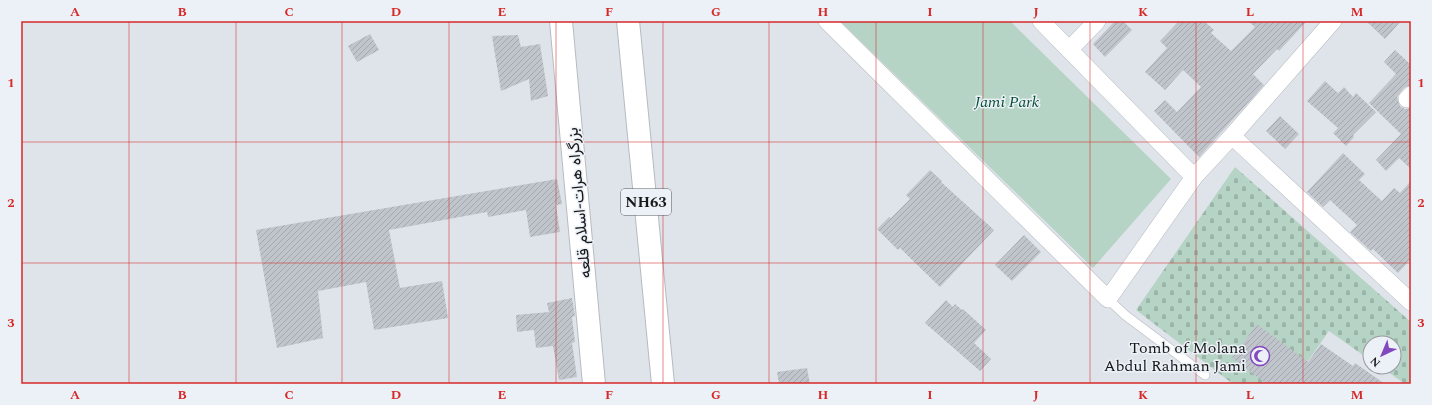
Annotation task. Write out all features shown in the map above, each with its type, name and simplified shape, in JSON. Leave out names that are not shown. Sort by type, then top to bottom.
[{"type":"highway","name":"بزرگراه هرات-اسلام قلعه","points":[[561,21],[594,384]]},
{"type":"highway","name":"NH63","points":[[628,21],[663,384]]},
{"type":"street","points":[[827,21],[1108,300],[1194,177],[1333,21]]},
{"type":"street","points":[[1042,21],[1194,177]]},
{"type":"street","points":[[1070,49],[1097,21]]},
{"type":"street","points":[[1232,136],[1411,302]]},
{"type":"lane","points":[[1108,300],[1125,315],[1205,376]]},
{"type":"green space","name":"Jami Park","points":[[840,21],[1010,21],[1171,179],[1093,268]]},
{"type":"green space","points":[[1235,167],[1411,322],[1411,384],[1405,384],[1392,375],[1402,375],[1402,335],[1362,335],[1362,354],[1329,331],[1292,384],[1233,384],[1136,310]]},
{"type":"building","points":[[1115,21],[1123,21],[1132,30],[1105,57],[1093,44]]},
{"type":"building","points":[[1179,21],[1204,21],[1214,30],[1211,33],[1231,51],[1255,27],[1248,21],[1307,21],[1279,51],[1277,49],[1253,74],[1264,85],[1199,157],[1154,111],[1165,100],[1177,112],[1201,87],[1183,70],[1165,90],[1145,72],[1167,48],[1160,41]]},
{"type":"building","points":[[1366,21],[1401,21],[1385,39]]},
{"type":"building","points":[[370,34],[379,50],[357,62],[348,46]]},
{"type":"building","points":[[518,35],[521,47],[540,44],[548,96],[531,101],[529,79],[501,91],[492,36]]},
{"type":"building","points":[[1395,50],[1411,65],[1411,85],[1404,88],[1397,97],[1400,106],[1405,109],[1411,108],[1411,169],[1399,158],[1386,171],[1376,160],[1401,134],[1369,103],[1396,74],[1384,62]]},
{"type":"building","points":[[1325,81],[1338,93],[1344,87],[1353,97],[1356,93],[1376,112],[1353,135],[1354,137],[1346,146],[1333,133],[1338,128],[1307,101]]},
{"type":"building","points":[[1280,116],[1299,134],[1285,149],[1266,131]]},
{"type":"building","points":[[1343,153],[1365,174],[1359,180],[1382,201],[1394,188],[1400,193],[1411,181],[1411,259],[1398,273],[1373,249],[1371,251],[1350,232],[1357,225],[1330,200],[1323,207],[1307,192]]},
{"type":"building","points":[[930,170],[942,181],[941,182],[994,230],[940,287],[900,248],[898,250],[877,229],[889,217],[891,218],[910,199],[906,195]]},
{"type":"building","points":[[557,179],[562,204],[556,205],[560,232],[530,237],[526,210],[488,217],[487,212],[389,230],[400,288],[442,281],[448,318],[374,330],[366,282],[318,291],[323,338],[277,348],[256,230]]},
{"type":"building","points":[[1024,235],[1041,252],[1012,281],[995,265]]},
{"type":"building","points":[[572,298],[575,316],[572,317],[575,342],[572,343],[577,377],[559,380],[553,346],[536,348],[534,330],[517,332],[516,315],[549,312],[547,303]]},
{"type":"building","points":[[946,300],[953,307],[955,304],[962,310],[963,309],[986,330],[974,343],[991,359],[980,371],[925,323]]},
{"type":"building","points":[[1257,324],[1308,362],[1321,344],[1353,366],[1355,363],[1362,368],[1362,375],[1372,375],[1385,384],[1267,384],[1232,358]]},
{"type":"building","points":[[807,368],[810,384],[779,384],[777,372]]},
{"type":"place","name":"Tomb of Molana Abdul Rahman Jami","points":[[1260,356]]}]
